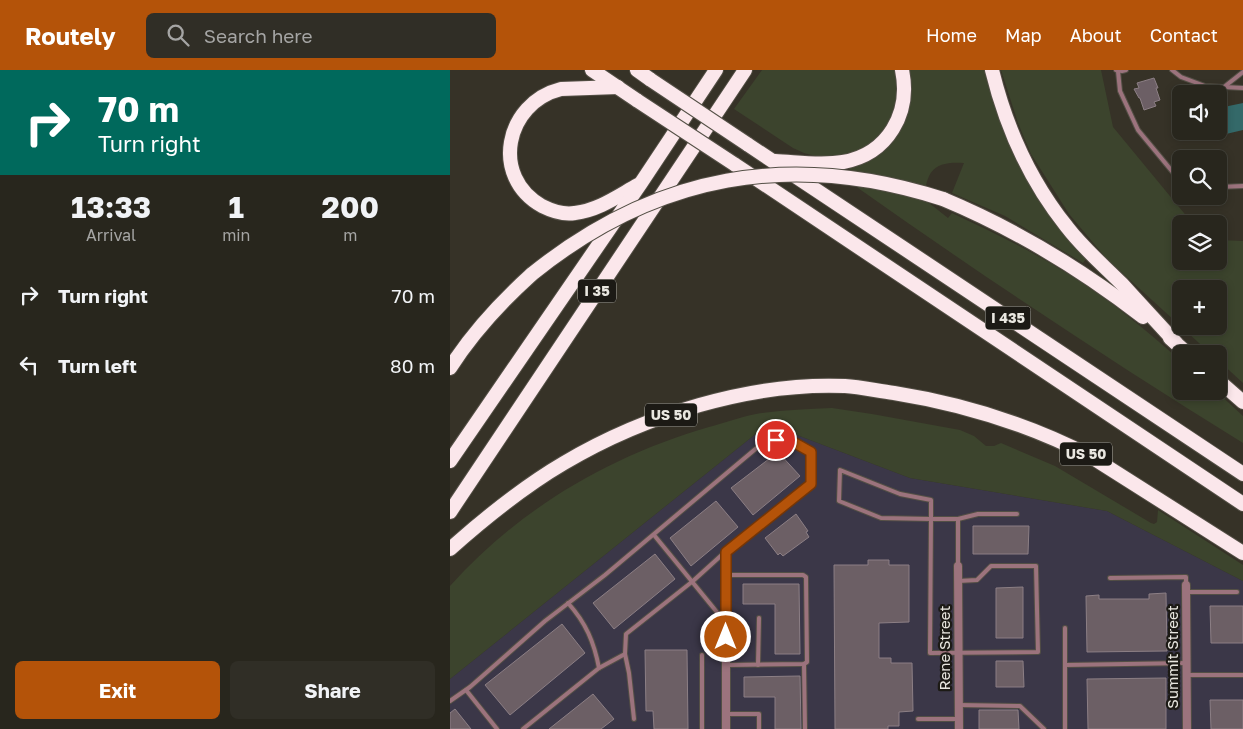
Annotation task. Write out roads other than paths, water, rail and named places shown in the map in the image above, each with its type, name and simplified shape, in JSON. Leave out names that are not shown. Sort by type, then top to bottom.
[{"type":"highway","name":"I 435","points":[[592,70],[1243,504]]},
{"type":"highway","name":"I 435","points":[[637,70],[1243,474]]},
{"type":"highway","name":"I 35","points":[[450,461],[641,183],[716,70]]},
{"type":"highway","name":"I 35","points":[[450,512],[745,70]]},
{"type":"highway","points":[[774,161],[842,162],[864,155],[878,147],[886,139],[899,118],[904,98],[902,70]]},
{"type":"highway","points":[[992,70],[1005,116],[1019,148],[1032,174],[1053,207],[1083,246],[1121,283],[1176,343]]},
{"type":"highway","points":[[618,87],[561,89],[552,91],[537,99],[525,111],[515,127],[510,143],[513,170],[522,189],[537,203],[556,212],[573,214],[592,210],[641,183]]},
{"type":"highway","points":[[450,368],[486,320],[510,294],[562,250],[606,223],[639,207],[678,193],[718,182],[773,175],[827,174],[894,184],[943,198],[1002,225],[1045,249],[1113,294],[1176,343]]},
{"type":"highway","name":"US 50","points":[[450,549],[490,515],[539,479],[564,463],[612,438],[674,414],[722,400],[774,390],[847,386],[941,401],[1018,423],[1090,456],[1243,553]]},
{"type":"highway","points":[[1227,388],[1243,402]]},
{"type":"street","name":"Rene Street","points":[[958,566],[959,729]]},
{"type":"street","points":[[726,573],[726,729]]},
{"type":"street","name":"Summit Street","points":[[1186,589],[1187,729]]},
{"type":"lane","points":[[1126,70],[1117,71],[1120,91],[1138,130],[1172,171]]},
{"type":"lane","points":[[1172,70],[1182,77],[1202,85]]},
{"type":"lane","points":[[1227,85],[1243,72]]},
{"type":"lane","points":[[1227,87],[1243,88]]},
{"type":"lane","points":[[1227,187],[1243,186]]},
{"type":"lane","points":[[450,701],[466,690],[545,621],[654,535],[765,441],[786,438],[811,452],[811,484],[626,634],[625,654],[634,719]]},
{"type":"lane","points":[[958,580],[977,580],[991,566],[1036,566],[1038,652],[930,653],[931,519],[931,500],[900,494],[840,470],[839,501],[882,518],[931,519],[958,519],[978,514],[1017,514]]},
{"type":"lane","points":[[958,519],[958,566]]},
{"type":"lane","points":[[654,535],[726,623]]},
{"type":"lane","points":[[726,552],[726,573],[806,576],[807,662],[804,664],[805,729]]},
{"type":"lane","points":[[1110,578],[1186,577],[1186,589],[1237,592]]},
{"type":"lane","points":[[568,603],[577,613],[595,646],[599,668]]},
{"type":"lane","points":[[758,664],[759,618]]},
{"type":"lane","points":[[1065,628],[1065,729]]},
{"type":"lane","points":[[523,729],[599,668],[625,654]]},
{"type":"lane","points":[[702,655],[702,729]]},
{"type":"lane","points":[[1065,665],[1187,663]]},
{"type":"lane","points":[[726,665],[804,664]]},
{"type":"lane","points":[[1187,674],[1243,674]]},
{"type":"lane","points":[[466,690],[497,729]]},
{"type":"lane","points":[[959,705],[1020,706],[1044,729]]},
{"type":"lane","points":[[726,714],[759,714],[759,729]]},
{"type":"lane","points":[[918,719],[959,719]]},
{"type":"water","points":[[1243,103],[1243,130],[1227,134],[1227,106]]}]
